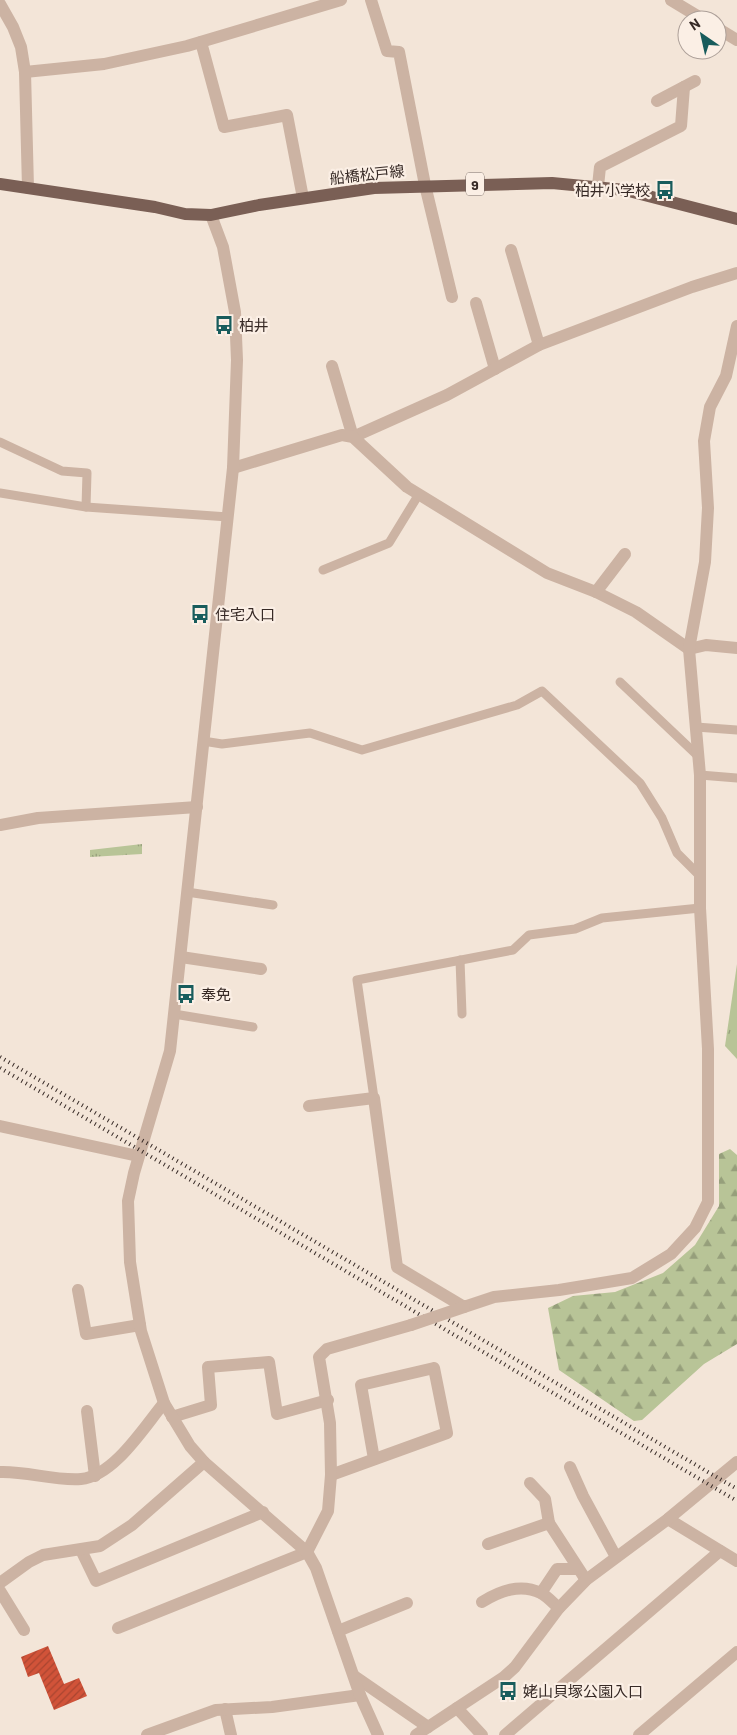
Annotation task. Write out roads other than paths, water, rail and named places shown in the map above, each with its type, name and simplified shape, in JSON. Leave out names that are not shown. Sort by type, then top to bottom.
[{"type":"main road","name":"船橋松戸線","points":[[0,184],[155,207],[185,214],[211,216],[303,198],[374,188],[425,185],[552,183],[598,186],[650,195],[737,219]]},
{"type":"street","points":[[25,72],[104,64],[200,42],[342,0]]},
{"type":"street","points":[[371,0],[387,51],[399,52],[425,185],[452,297]]},
{"type":"street","points":[[671,0],[688,10]]},
{"type":"street","points":[[0,4],[13,27],[21,47],[25,72],[28,188]]},
{"type":"street","points":[[200,42],[224,127],[287,115],[303,198]]},
{"type":"street","points":[[657,101],[695,81]]},
{"type":"street","points":[[598,186],[600,167],[681,126],[684,88]]},
{"type":"street","points":[[211,216],[223,247],[235,312],[237,360],[233,468],[170,1050],[138,1156],[128,1201],[130,1262],[140,1324],[164,1403],[190,1446],[204,1462],[307,1552],[316,1568],[360,1695],[378,1735]]},
{"type":"street","points":[[511,250],[539,345]]},
{"type":"street","points":[[233,468],[342,435],[353,437],[447,395],[539,345],[692,287],[737,273]]},
{"type":"street","points":[[476,303],[495,369]]},
{"type":"street","points":[[118,1628],[307,1552],[328,1512],[330,1475],[328,1400],[319,1357],[327,1350],[411,1325],[494,1297],[559,1290],[632,1278],[672,1254],[695,1228],[708,1202],[708,1049],[700,908],[700,775],[689,648],[705,562],[708,508],[704,441],[710,407],[726,376],[737,326]]},
{"type":"street","points":[[332,366],[353,437],[407,487],[547,573],[596,592],[636,612],[689,648],[706,645],[737,648]]},
{"type":"street","points":[[596,592],[625,554]]},
{"type":"street","points":[[0,825],[38,818],[196,807]]},
{"type":"street","points":[[181,958],[261,969]]},
{"type":"street","points":[[309,1106],[374,1098],[397,1267],[464,1307]]},
{"type":"street","points":[[0,1126],[138,1156]]},
{"type":"street","points":[[78,1290],[86,1334],[140,1324]]},
{"type":"street","points":[[172,1417],[211,1405],[208,1367],[269,1362],[277,1414],[328,1400]]},
{"type":"street","points":[[330,1475],[447,1433],[434,1368],[361,1385],[374,1459]]},
{"type":"street","points":[[0,1472],[80,1479],[95,1476],[115,1462],[164,1403]]},
{"type":"street","points":[[87,1412],[95,1476]]},
{"type":"street","points":[[0,1583],[29,1562],[44,1555],[100,1546],[132,1525],[204,1462]]},
{"type":"street","points":[[416,1735],[515,1667],[560,1608],[586,1580],[668,1519],[737,1462]]},
{"type":"street","points":[[570,1466],[583,1496],[616,1557]]},
{"type":"street","points":[[530,1483],[545,1499],[550,1523],[577,1569],[586,1580]]},
{"type":"street","points":[[81,1550],[96,1581],[263,1512]]},
{"type":"street","points":[[668,1519],[737,1561]]},
{"type":"street","points":[[488,1544],[550,1523]]},
{"type":"street","points":[[505,1735],[720,1551]]},
{"type":"street","points":[[541,1593],[557,1569],[577,1569]]},
{"type":"street","points":[[482,1602],[500,1591],[515,1588],[541,1593],[560,1608]]},
{"type":"street","points":[[0,1592],[24,1630]]},
{"type":"street","points":[[338,1631],[407,1603]]},
{"type":"street","points":[[639,1735],[737,1652]]},
{"type":"street","points":[[354,1676],[428,1726]]},
{"type":"street","points":[[147,1735],[216,1710],[272,1707],[360,1695]]},
{"type":"street","points":[[457,1708],[482,1735]]},
{"type":"street","points":[[225,1709],[231,1735]]},
{"type":"lane","points":[[0,442],[62,471],[87,473],[86,507]]},
{"type":"lane","points":[[0,493],[86,507],[228,517]]},
{"type":"lane","points":[[323,570],[389,544],[419,494]]},
{"type":"lane","points":[[620,682],[698,756]]},
{"type":"lane","points":[[203,741],[222,744],[310,733],[362,750],[517,705],[542,691],[640,783],[662,818],[677,853],[700,876]]},
{"type":"lane","points":[[696,727],[737,730]]},
{"type":"lane","points":[[700,775],[737,778]]},
{"type":"lane","points":[[187,892],[273,904]]},
{"type":"lane","points":[[374,1098],[357,980],[513,950],[529,935],[575,929],[602,918],[700,908]]},
{"type":"lane","points":[[460,960],[462,1014]]},
{"type":"lane","points":[[174,1014],[252,1027]]},
{"type":"railway","points":[[0,1057],[737,1489]]},
{"type":"railway","points":[[0,1068],[737,1501]]},
{"type":"place","name":"柏井小学校","points":[[665,190]]},
{"type":"place","name":"柏井","points":[[224,325]]},
{"type":"place","name":"住宅入口","points":[[200,614]]},
{"type":"place","name":"奉免","points":[[186,994]]},
{"type":"place","name":"姥山貝塚公園入口","points":[[508,1691]]}]
